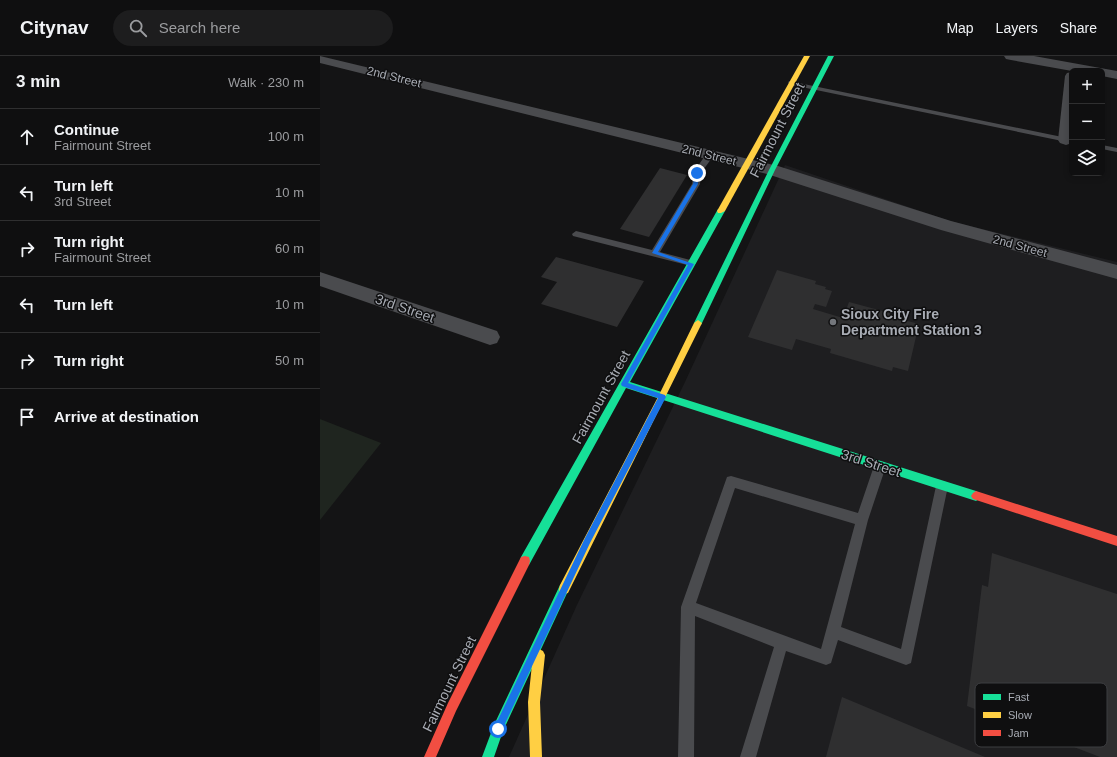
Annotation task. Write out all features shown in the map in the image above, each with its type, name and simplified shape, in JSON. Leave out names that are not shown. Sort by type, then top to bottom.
[{"type":"main road","name":"Fairmount Street","points":[[430,757],[452,707],[510,590],[807,56]]},
{"type":"main road","name":"Fairmount Street","points":[[488,757],[498,729],[540,637],[587,541],[662,397],[772,170],[831,56]]},
{"type":"main road","name":"3rd Street","points":[[624,384],[1117,541]]},
{"type":"main road","points":[[536,757],[534,702],[540,637]]},
{"type":"street","points":[[1011,56],[1069,70]]},
{"type":"street","name":"2nd Street","points":[[320,59],[772,170],[940,224],[1117,272]]},
{"type":"street","points":[[1105,73],[1117,75]]},
{"type":"street","points":[[1069,140],[1071,104]]},
{"type":"street","name":"3rd Street","points":[[320,279],[490,337]]},
{"type":"lane","points":[[792,83],[1069,141]]},
{"type":"lane","points":[[1105,148],[1117,150]]},
{"type":"lane","points":[[655,253],[696,184],[697,173],[710,155]]},
{"type":"lane","points":[[576,234],[655,253],[691,264]]},
{"type":"lane","points":[[688,607],[826,658],[862,520],[880,466]]},
{"type":"lane","points":[[686,757],[688,607],[731,481],[862,520]]},
{"type":"lane","points":[[833,631],[906,658],[942,486]]},
{"type":"lane","points":[[748,757],[782,643]]},
{"type":"shaded area","points":[[785,165],[950,221],[1117,262],[1117,757],[509,757],[576,607],[685,382]]},
{"type":"shaded area","points":[[320,419],[381,443],[320,520]]},
{"type":"building","points":[[660,168],[687,175],[649,237],[620,229]]},
{"type":"building","points":[[556,257],[644,281],[617,327],[541,304],[557,282],[541,277]]},
{"type":"building","name":"Sioux City Fire Department Station 3","points":[[777,270],[816,281],[815,284],[826,287],[825,289],[832,291],[826,307],[815,304],[813,309],[843,318],[849,302],[905,317],[904,320],[919,324],[908,371],[893,367],[892,371],[830,353],[831,349],[796,339],[792,350],[748,337]]},
{"type":"building","points":[[992,553],[1117,594],[1117,757],[1100,757],[1074,747],[1107,747],[1107,683],[975,683],[975,709],[967,706],[982,585],[988,587]]},
{"type":"building","points":[[842,697],[985,757],[826,757]]},
{"type":"traffic: fast","points":[[698,323],[772,170],[831,56]]},
{"type":"traffic: fast","points":[[525,561],[721,211]]},
{"type":"traffic: fast","points":[[624,384],[976,496]]},
{"type":"traffic: fast","points":[[488,757],[498,729],[564,589]]},
{"type":"traffic: slow","points":[[721,211],[807,56]]},
{"type":"traffic: slow","points":[[564,589],[698,323]]},
{"type":"traffic: slow","points":[[536,757],[534,702],[539,655]]},
{"type":"traffic: jam","points":[[976,496],[1117,541]]},
{"type":"traffic: jam","points":[[430,757],[452,707],[525,561]]},
{"type":"place","name":"Sioux City Fire Department Station 3","points":[[833,322]]},
{"type":"route","points":[[498,729],[540,637],[587,541],[662,397],[624,384],[691,264],[655,253],[696,184],[697,173]]}]
